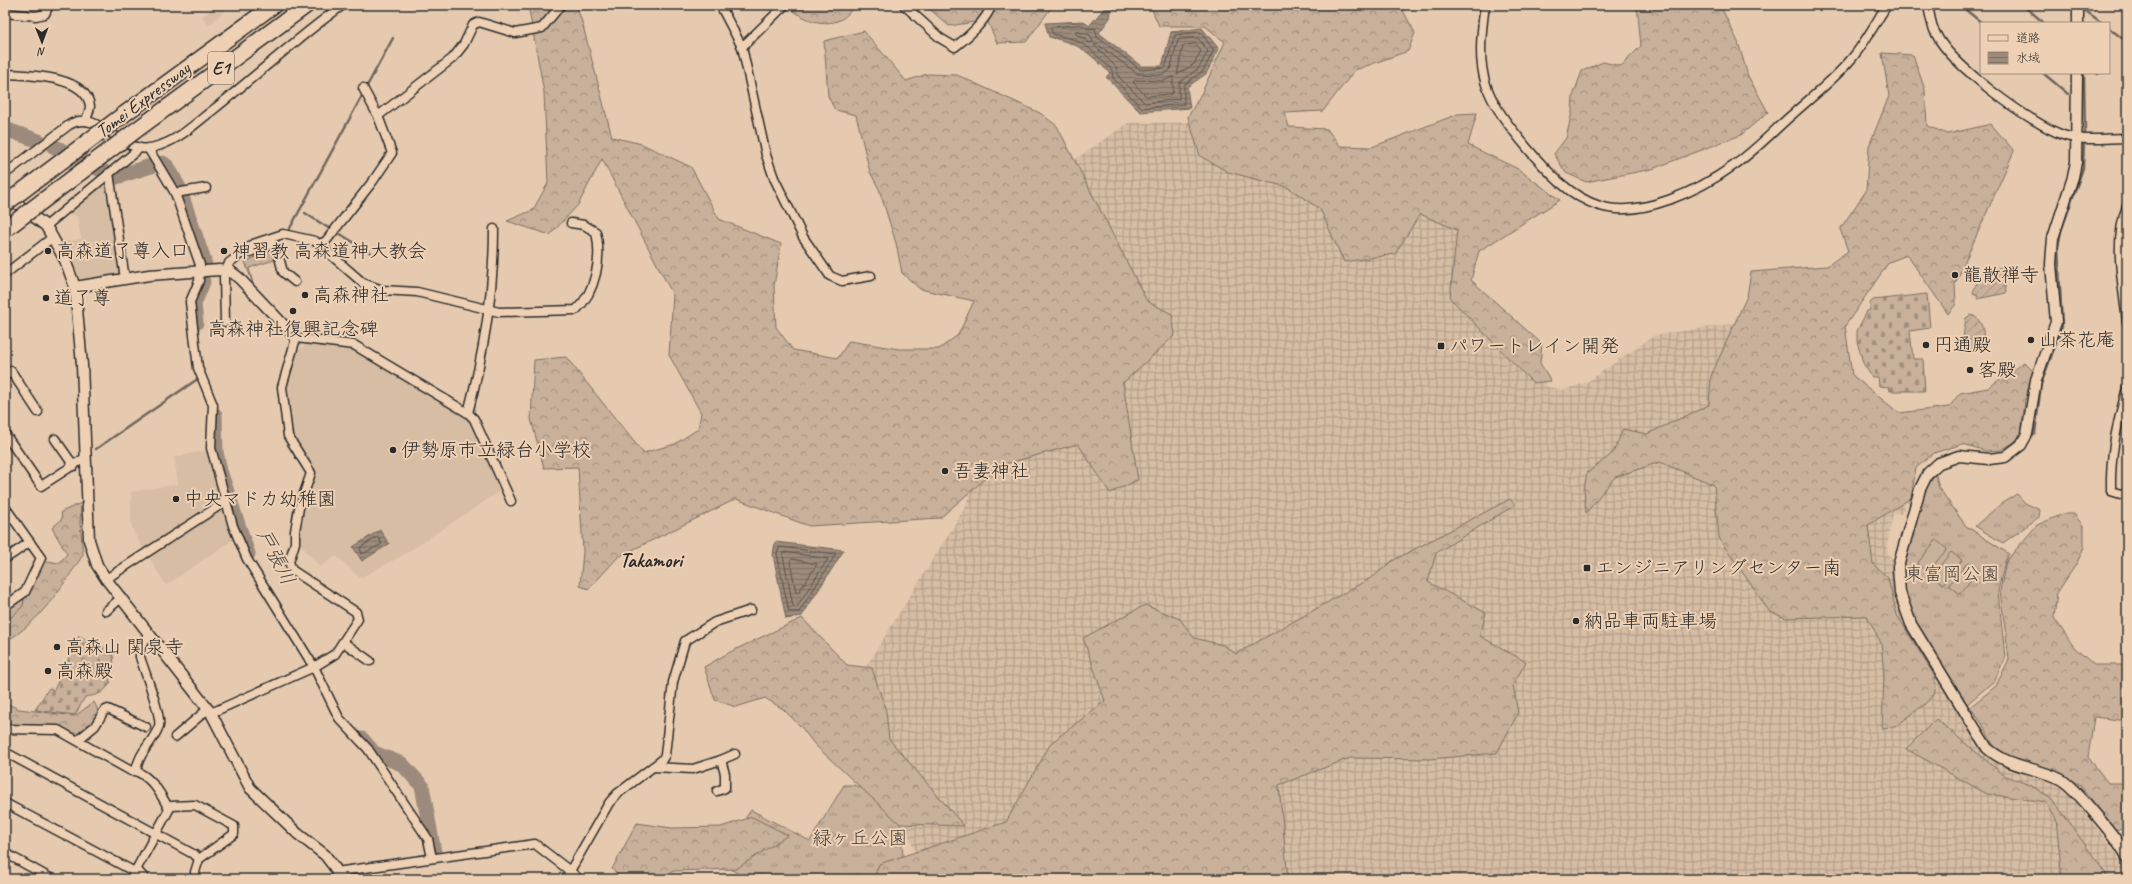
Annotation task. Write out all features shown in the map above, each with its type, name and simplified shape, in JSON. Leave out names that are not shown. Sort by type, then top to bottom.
[{"type":"highway","name":"Tomei Expressway","points":[[5,204],[123,115],[274,5]]},
{"type":"highway","name":"Tomei Expressway","points":[[6,229],[135,131],[307,5]]},
{"type":"street","points":[[5,13],[36,16],[45,14],[49,5]]},
{"type":"street","points":[[46,226],[110,173],[144,148],[162,144],[181,135],[244,85],[307,31],[343,5]]},
{"type":"street","points":[[378,116],[453,58],[464,44],[473,25],[479,22],[515,33],[542,28],[561,5]]},
{"type":"street","points":[[720,5],[742,47],[766,156],[774,178],[803,237],[830,276],[842,280],[871,276]]},
{"type":"street","points":[[742,47],[785,5]]},
{"type":"street","points":[[904,5],[940,38],[955,47],[974,31],[988,14],[992,5]]},
{"type":"street","points":[[1485,5],[1480,41],[1480,63],[1484,82],[1496,107],[1508,125],[1546,170],[1578,197],[1601,207],[1625,209],[1649,207],[1668,200],[1711,181],[1735,165],[1838,73],[1853,57],[1887,5]]},
{"type":"street","points":[[1928,5],[1936,35],[1953,58],[1975,78],[2045,128],[2077,138],[2127,138]]},
{"type":"street","points":[[2078,5],[2078,22]]},
{"type":"street","points":[[5,74],[51,77],[64,81],[80,91],[88,100],[90,107],[86,121]]},
{"type":"street","points":[[2077,74],[2077,155],[2073,177],[2059,218],[2052,250],[2051,264],[2056,322],[2036,380],[2027,434],[2021,445],[2006,457],[1989,460],[1967,456],[1954,458],[1939,463],[1928,473],[1920,489],[1900,557],[1898,579],[1900,593],[1911,624],[1988,748],[2003,760],[2051,775],[2069,784],[2127,857]]},
{"type":"street","points":[[320,244],[326,241],[359,199],[392,153],[378,116],[363,88]]},
{"type":"street","points":[[5,174],[69,125],[74,122],[86,121],[144,148],[176,193],[201,271],[200,281],[190,302],[198,368],[213,405],[211,448],[225,502],[247,559],[314,667],[339,718],[368,749],[428,839],[432,858]]},
{"type":"street","points":[[110,173],[125,279]]},
{"type":"street","points":[[176,193],[206,188]]},
{"type":"street","points":[[5,195],[46,226],[65,260],[75,287],[82,365],[89,540],[97,565],[106,579],[210,711],[250,788],[298,834],[325,855],[338,876],[432,858],[535,844],[579,879]]},
{"type":"street","points":[[2127,206],[2122,219],[2119,243],[2127,322]]},
{"type":"street","points":[[225,322],[225,270],[229,263],[259,241],[283,234],[310,238],[320,244],[369,286],[382,290],[418,292],[499,312],[576,310],[584,303],[597,267],[599,247],[596,232],[584,225],[571,223]]},
{"type":"street","points":[[468,413],[480,367],[489,310],[494,259],[494,229]]},
{"type":"street","points":[[5,274],[53,237]]},
{"type":"street","points":[[245,250],[250,252],[271,244],[276,246],[283,272],[295,282]]},
{"type":"street","points":[[75,287],[125,279],[201,271],[230,271],[239,278],[296,338],[354,346],[468,413],[474,419],[511,501]]},
{"type":"street","points":[[175,737],[210,711],[314,667],[336,654],[357,622],[356,612],[292,570],[289,562],[295,543],[295,531],[299,508],[312,473],[288,436],[282,387],[296,338]]},
{"type":"street","points":[[5,376],[12,371],[38,412]]},
{"type":"street","points":[[2127,388],[2112,452],[2111,491],[2127,496]]},
{"type":"street","points":[[5,434],[41,486],[86,457]]},
{"type":"street","points":[[55,439],[74,466]]},
{"type":"street","points":[[106,579],[225,502]]},
{"type":"street","points":[[5,606],[26,592],[41,558],[6,510]]},
{"type":"street","points":[[5,559],[30,542]]},
{"type":"street","points":[[106,611],[121,598]]},
{"type":"street","points":[[566,879],[609,803],[617,794],[662,760],[665,755],[673,682],[685,642],[715,622],[751,610]]},
{"type":"street","points":[[136,771],[142,752],[159,726],[159,715],[140,657],[140,648],[149,634]]},
{"type":"street","points":[[343,642],[370,661]]},
{"type":"street","points":[[78,740],[95,726],[104,711],[108,709],[146,727]]},
{"type":"street","points":[[5,729],[58,730],[131,771],[136,771],[145,775],[154,784],[169,808]]},
{"type":"street","points":[[5,752],[199,859]]},
{"type":"street","points":[[653,767],[693,769],[735,754]]},
{"type":"street","points":[[717,791],[725,788],[725,774],[721,760]]},
{"type":"street","points":[[5,803],[145,879]]},
{"type":"street","points":[[134,874],[169,808],[171,806],[195,805],[234,826],[234,834],[199,859],[195,872],[196,879]]},
{"type":"street","points":[[5,853],[52,879]]},
{"type":"shaded area","points":[[215,5],[231,5],[209,25],[202,17],[215,8]]},
{"type":"shaded area","points":[[1219,122],[1465,224],[1456,287],[1548,387],[1564,390],[1587,382],[1655,335],[1731,324],[1768,382],[1912,501],[1905,504],[1902,514],[1893,513],[1887,546],[1888,554],[1894,560],[1895,590],[1899,606],[1912,635],[1989,757],[2011,771],[2050,780],[2070,792],[2123,862],[2124,879],[923,879],[859,678],[966,506],[1039,184],[1128,123]]},
{"type":"shaded area","points":[[102,187],[108,189],[121,273],[88,280],[79,278],[63,242],[81,239],[77,216],[66,214]]},
{"type":"shaded area","name":"伊勢原市立緑台小学校","points":[[307,344],[351,348],[472,420],[503,489],[405,554],[360,578],[336,556],[320,567],[295,538],[302,504],[315,474],[291,436],[286,389],[298,350]]},
{"type":"shaded area","name":"中央マドカ幼稚園","points":[[210,450],[221,498],[220,501],[145,552],[134,533],[131,523],[131,492],[178,484],[174,457]]},
{"type":"shaded area","name":"中央マドカ幼稚園","points":[[221,507],[226,509],[237,537],[166,585],[148,556]]},
{"type":"green space","points":[[528,5],[576,5],[582,22],[612,137],[642,144],[691,167],[719,219],[781,244],[774,286],[776,327],[793,350],[838,358],[849,341],[899,349],[939,349],[958,335],[974,301],[920,289],[902,273],[896,243],[879,189],[870,172],[856,115],[835,110],[828,96],[824,41],[864,31],[906,81],[927,74],[957,75],[1040,113],[1057,126],[1147,301],[1172,314],[1175,335],[1123,383],[1138,480],[1110,493],[1078,444],[1001,465],[940,518],[809,526],[736,499],[618,557],[589,589],[580,586],[583,551],[578,467],[544,468],[531,419],[534,360],[566,357],[643,453],[675,444],[698,429],[701,413],[669,355],[673,295],[602,159],[578,205],[550,235],[507,221],[533,210],[548,183],[544,92]]},
{"type":"green space","points":[[797,5],[857,5],[840,20],[821,23],[797,14],[792,10]]},
{"type":"green space","points":[[925,5],[1051,5],[1051,8],[1026,42],[997,43],[987,20],[949,26]]},
{"type":"green space","points":[[1150,5],[1400,5],[1415,33],[1408,51],[1355,70],[1323,111],[1285,113],[1289,127],[1327,129],[1340,146],[1372,147],[1458,114],[1477,113],[1468,145],[1518,169],[1560,200],[1479,251],[1471,280],[1542,344],[1540,363],[1551,381],[1533,383],[1450,298],[1457,230],[1420,214],[1395,254],[1344,262],[1320,209],[1287,187],[1228,172],[1200,156],[1188,117],[1202,92],[1225,42],[1205,26],[1159,26]]},
{"type":"green space","points":[[1637,5],[1720,5],[1738,42],[1748,76],[1768,112],[1741,135],[1652,169],[1586,182],[1566,173],[1554,154],[1566,138],[1572,112],[1573,96],[1582,71],[1603,62],[1621,66],[1641,46]]},
{"type":"green space","points":[[1882,53],[1913,55],[1925,90],[1927,126],[1948,134],[1991,124],[2014,151],[1955,284],[1956,304],[1948,314],[1907,255],[1889,262],[1845,326],[1852,375],[1899,413],[1949,407],[1960,393],[1988,388],[2024,362],[2033,371],[2025,400],[2021,435],[2013,443],[2001,450],[1986,451],[1963,444],[1934,453],[1916,468],[1911,498],[1868,525],[1873,564],[1888,578],[1897,615],[1934,675],[1936,687],[1934,694],[1925,704],[1895,727],[1882,728],[1884,676],[1881,643],[1867,616],[1785,618],[1769,611],[1719,538],[1714,485],[1660,462],[1615,477],[1586,513],[1584,489],[1587,473],[1613,453],[1623,429],[1647,434],[1709,405],[1711,376],[1747,296],[1751,272],[1827,266],[1848,251],[1840,229],[1866,191],[1869,146],[1889,96]]},
{"type":"green space","points":[[270,250],[275,251],[277,259],[249,268],[253,284],[245,262]]},
{"type":"green space","points":[[2002,267],[2006,293],[1977,299],[1978,295],[1973,293],[1982,275]]},
{"type":"green space","points":[[1927,294],[1930,328],[1910,331],[1913,359],[1923,359],[1925,391],[1890,391],[1889,387],[1879,386],[1878,377],[1872,377],[1863,363],[1857,341],[1857,331],[1867,311],[1870,310],[1870,303],[1873,300]]},
{"type":"green space","points":[[1971,315],[1978,320],[1983,329],[1982,344],[1980,348],[1973,351],[1966,348],[1963,337],[1966,318]]},
{"type":"green space","name":"東富岡公園","points":[[1935,471],[1939,488],[1966,526],[2009,554],[2005,561],[1998,591],[2005,657],[1995,680],[1966,705],[1921,634],[1909,604],[1905,585],[1904,565],[1911,527]]},
{"type":"green space","points":[[2017,494],[2025,503],[2040,510],[2039,517],[2003,543],[1975,526],[2002,503]]},
{"type":"green space","points":[[1510,499],[1515,505],[1436,553],[1428,582],[1486,613],[1480,636],[1526,662],[1513,685],[1518,713],[1497,753],[1430,759],[1350,758],[1279,785],[1288,879],[889,879],[875,875],[879,864],[1006,822],[1051,743],[1105,701],[1083,638],[1145,605],[1180,619],[1194,638],[1223,645],[1236,654],[1374,576],[1392,561]]},
{"type":"green space","points":[[81,503],[80,523],[83,555],[49,603],[29,625],[5,642],[5,623],[23,606],[25,595],[42,560],[59,563],[67,554],[52,528],[62,519],[61,512]]},
{"type":"green space","points":[[2063,514],[2074,514],[2084,527],[2084,547],[2077,563],[2057,593],[2054,618],[2074,647],[2094,665],[2127,665],[2127,719],[2119,720],[2094,717],[2088,757],[2108,783],[2127,783],[2127,830],[2115,829],[2080,785],[2055,771],[2014,759],[1994,746],[1981,722],[1970,707],[1996,686],[2009,659],[2000,591],[2006,561],[2037,525]]},
{"type":"green space","points":[[1936,540],[1947,549],[1928,572],[1917,564]]},
{"type":"green space","points":[[1951,552],[1962,560],[1943,584],[1932,576]]},
{"type":"green space","points":[[1968,562],[1979,570],[1960,594],[1949,585]]},
{"type":"green space","points":[[25,595],[23,606],[5,623],[5,610]]},
{"type":"green space","points":[[802,618],[847,665],[872,668],[886,711],[889,739],[964,826],[900,824],[815,745],[802,728],[783,709],[765,698],[736,707],[715,700],[704,667],[730,652]]},
{"type":"green space","points":[[79,636],[104,647],[103,651],[113,655],[114,667],[109,681],[111,682],[100,693],[85,697],[75,715],[35,710],[49,688],[54,690]]},
{"type":"green space","points":[[94,702],[97,708],[98,717],[80,739],[59,728],[5,725],[5,703],[19,709],[75,716]]},
{"type":"green space","points":[[1936,719],[2004,775],[2032,786],[2053,800],[2106,874],[2105,879],[2062,879],[2056,819],[2046,802],[1987,794],[1906,749]]},
{"type":"green space","name":"緑ヶ丘公園","points":[[844,785],[853,785],[890,797],[900,824],[905,878],[740,879],[737,873],[717,860],[751,810],[810,841]]},
{"type":"green space","points":[[752,817],[788,835],[736,869],[674,871],[653,879],[623,879],[612,869],[637,823],[672,828],[721,827]]},
{"type":"water","points":[[1107,5],[1112,5],[1110,18],[1099,33],[1141,66],[1162,66],[1171,32],[1202,28],[1219,49],[1206,74],[1187,87],[1190,108],[1140,112],[1106,77],[1110,73],[1082,49],[1049,37],[1045,23],[1084,21],[1089,26]]},
{"type":"water","points":[[380,530],[389,544],[362,561],[353,547]]},
{"type":"water","points":[[775,542],[844,550],[802,616],[786,619],[773,555]]},
{"type":"waterway","points":[[1965,5],[1966,10],[1981,22]]},
{"type":"waterway","points":[[2023,5],[2043,22]]},
{"type":"waterway","points":[[2086,11],[2101,22]]},
{"type":"waterway","points":[[2110,29],[2127,42]]},
{"type":"waterway","points":[[367,86],[393,38]]},
{"type":"waterway","points":[[2044,74],[2068,94]]},
{"type":"waterway","points":[[2084,74],[2085,133]]},
{"type":"waterway","points":[[289,230],[363,94]]},
{"type":"waterway","name":"戸張川","points":[[5,129],[39,141]]},
{"type":"waterway","points":[[2028,442],[2035,433],[2041,384],[2062,327],[2058,247],[2061,231],[2083,168],[2084,144]]},
{"type":"waterway","name":"戸張川","points":[[53,146],[103,171]]},
{"type":"waterway","name":"戸張川","points":[[163,163],[168,167],[179,188]]},
{"type":"waterway","name":"戸張川","points":[[113,178],[154,165]]},
{"type":"waterway","name":"戸張川","points":[[181,194],[199,246]]},
{"type":"waterway","points":[[305,213],[330,229]]},
{"type":"waterway","points":[[337,232],[371,253]]},
{"type":"waterway","name":"戸張川","points":[[201,251],[205,265]]},
{"type":"waterway","name":"戸張川","points":[[196,323],[194,304],[203,282]]},
{"type":"waterway","points":[[96,449],[199,378]]},
{"type":"waterway","name":"戸張川","points":[[215,415],[216,452],[220,471],[248,554]]},
{"type":"waterway","name":"戸張川","points":[[362,739],[374,753],[402,764],[422,786],[434,852]]},
{"type":"place","name":"高森道了尊入口","points":[[48,251]]},
{"type":"place","name":"神習教 高森道神大教会","points":[[224,251]]},
{"type":"place","name":"龍散禅寺","points":[[1955,275]]},
{"type":"place","name":"高森神社","points":[[305,295]]},
{"type":"place","name":"道了尊","points":[[46,298]]},
{"type":"place","name":"高森神社復興記念碑","points":[[293,311]]},
{"type":"place","name":"山茶花庵","points":[[2031,340]]},
{"type":"place","name":"円通殿","points":[[1926,345]]},
{"type":"place","name":"パワートレイン開発","points":[[1441,346]]},
{"type":"place","name":"客殿","points":[[1970,370]]},
{"type":"place","name":"伊勢原市立緑台小学校","points":[[393,450]]},
{"type":"place","name":"吾妻神社","points":[[945,471]]},
{"type":"place","name":"中央マドカ幼稚園","points":[[176,499]]},
{"type":"place","name":"エンジニアリングセンター南","points":[[1587,568]]},
{"type":"place","name":"納品車両駐車場","points":[[1576,621]]},
{"type":"place","name":"高森山 関泉寺","points":[[57,647]]},
{"type":"place","name":"高森殿","points":[[48,671]]},
{"type":"district","name":"Takamori","points":[[651,560]]}]
